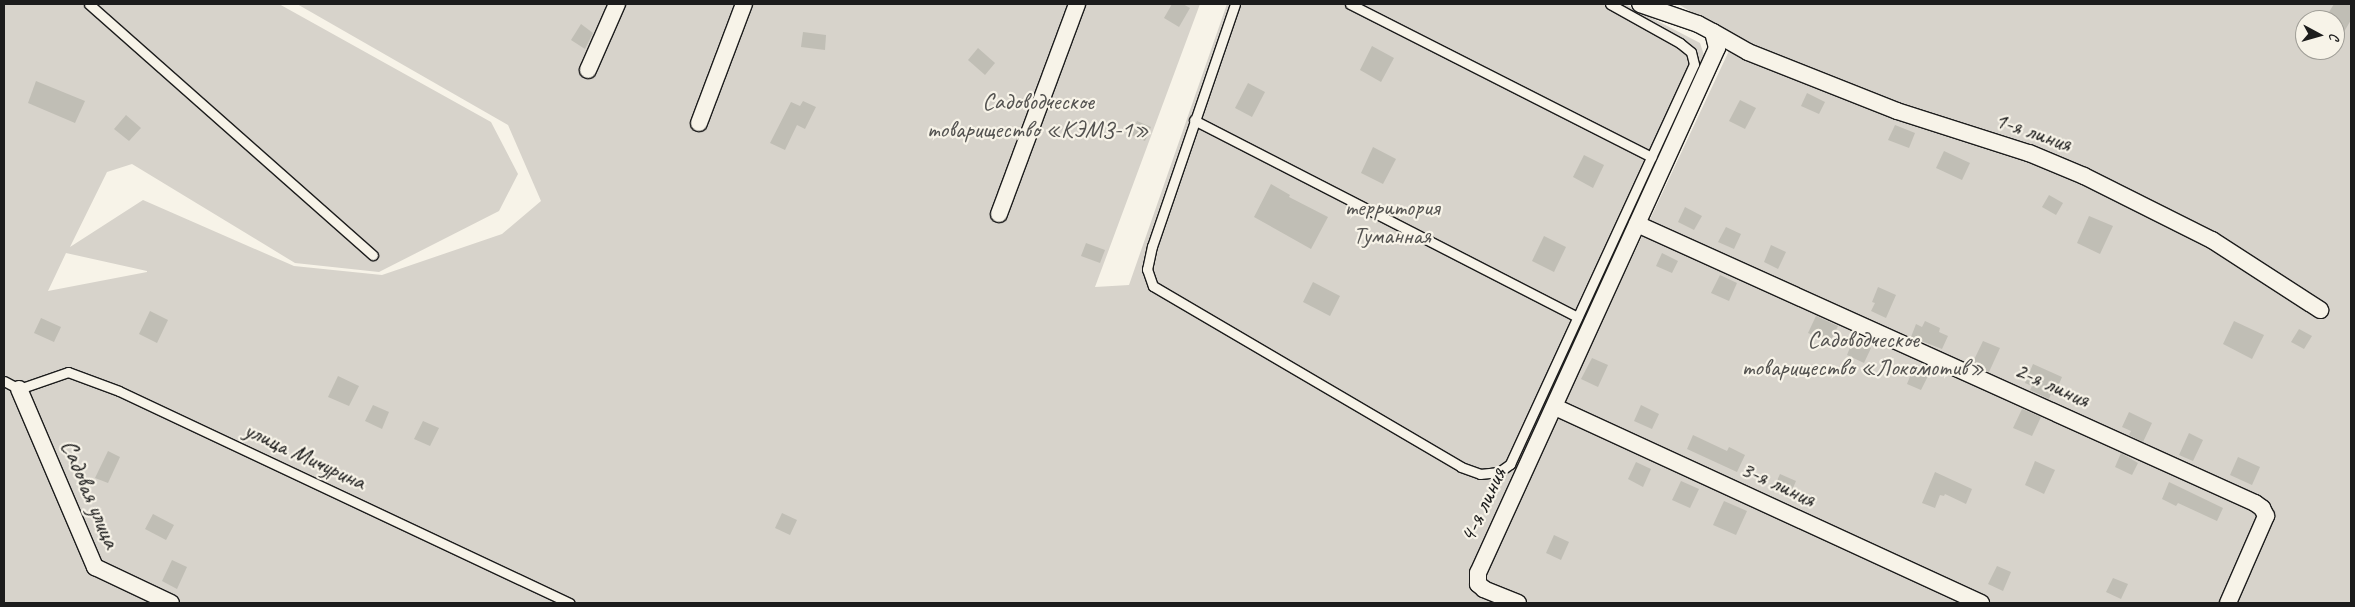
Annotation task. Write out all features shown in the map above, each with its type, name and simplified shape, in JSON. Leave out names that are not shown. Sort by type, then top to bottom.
[{"type":"street","points":[[588,70],[617,4]]},
{"type":"street","points":[[700,123],[744,4]]},
{"type":"street","points":[[999,214],[1077,4]]},
{"type":"street","name":"1-я линия","points":[[1640,4],[1698,24],[1748,52],[1897,111],[2029,153],[2084,176],[2212,240],[2320,310]]},
{"type":"street","points":[[1555,407],[1710,67],[1717,48],[1713,32]]},
{"type":"street","name":"2-я линия","points":[[1637,224],[2255,503],[2262,508],[2266,516],[2228,603]]},
{"type":"street","name":"Садовая улица","points":[[19,390],[95,567],[171,603]]},
{"type":"street","name":"4-я линия","points":[[1518,603],[1484,589],[1478,584],[1478,573],[1555,407]]},
{"type":"street","name":"3-я линия","points":[[1555,407],[1981,603]]},
{"type":"lane","points":[[89,4],[373,254]]},
{"type":"lane","points":[[1234,4],[1152,246],[1146,269],[1153,286],[1462,467],[1480,474],[1498,472],[1510,464],[1694,64],[1691,52],[1680,43],[1610,4]]},
{"type":"lane","points":[[1350,4],[1651,157]]},
{"type":"lane","points":[[1194,120],[1577,317]]},
{"type":"lane","name":"улица Мичурина","points":[[19,390],[68,372],[119,391],[570,603]]},
{"type":"lane","points":[[4,381],[19,390]]},
{"type":"lane","points":[[1539,399],[1555,407]]},
{"type":"green space","points":[[4,4],[279,4],[491,122],[518,174],[499,211],[379,272],[295,263],[132,164],[107,172],[70,247],[143,200],[294,266],[382,275],[502,234],[541,201],[508,125],[297,4],[1200,4],[1095,287],[1129,285],[1227,4],[1625,4],[1700,43],[1705,58],[1485,571],[1735,38],[1678,4],[2351,4],[2351,603],[4,603]],"holes":[[[66,253],[147,272],[48,291]]]},
{"type":"building","points":[[1172,4],[1183,4],[1190,8],[1179,27],[1164,18]]},
{"type":"building","points":[[2334,4],[2351,4],[2351,20],[2345,30],[2345,10],[2330,10]]},
{"type":"building","points":[[581,24],[593,33],[585,49],[571,40]]},
{"type":"building","points":[[803,32],[826,35],[825,50],[801,47]]},
{"type":"building","points":[[1372,46],[1394,58],[1381,82],[1360,70]]},
{"type":"building","points":[[978,48],[995,63],[985,75],[968,60]]},
{"type":"building","points":[[36,81],[85,101],[75,123],[28,103]]},
{"type":"building","points":[[1248,83],[1265,92],[1252,117],[1235,108]]},
{"type":"building","points":[[1807,93],[1825,102],[1819,114],[1801,106]]},
{"type":"building","points":[[1740,100],[1756,108],[1745,129],[1729,121]]},
{"type":"building","points":[[803,101],[816,107],[805,129],[797,125],[785,150],[770,143],[791,102],[800,106]]},
{"type":"building","points":[[126,115],[141,128],[129,141],[114,129]]},
{"type":"building","points":[[1137,121],[1151,127],[1145,141],[1131,135]]},
{"type":"building","points":[[1895,125],[1915,133],[1909,148],[1888,140]]},
{"type":"building","points":[[1373,147],[1396,159],[1383,184],[1361,173]]},
{"type":"building","points":[[1944,151],[1970,163],[1962,180],[1936,168]]},
{"type":"building","points":[[1584,155],[1604,165],[1593,188],[1573,177]]},
{"type":"building","points":[[1271,184],[1290,195],[1289,197],[1328,217],[1311,249],[1254,217]]},
{"type":"building","points":[[2049,195],[2063,203],[2056,215],[2042,207]]},
{"type":"building","points":[[1685,207],[1702,216],[1694,230],[1678,222]]},
{"type":"building","points":[[2089,216],[2113,226],[2100,254],[2077,243]]},
{"type":"building","points":[[1726,227],[1741,234],[1734,249],[1718,242]]},
{"type":"building","points":[[1544,236],[1566,247],[1554,272],[1532,261]]},
{"type":"building","points":[[1086,243],[1105,250],[1100,263],[1081,256]]},
{"type":"building","points":[[1771,245],[1786,252],[1778,269],[1764,262]]},
{"type":"building","points":[[1662,253],[1678,261],[1672,273],[1656,266]]},
{"type":"building","points":[[1720,275],[1737,283],[1729,301],[1711,293]]},
{"type":"building","points":[[1313,282],[1340,296],[1330,316],[1303,302]]},
{"type":"building","points":[[1878,287],[1896,295],[1886,318],[1871,311],[1875,303],[1872,302]]},
{"type":"building","points":[[150,311],[168,320],[157,343],[139,334]]},
{"type":"building","points":[[1816,316],[1838,326],[1830,342],[1808,333]]},
{"type":"building","points":[[41,318],[61,327],[54,342],[34,333]]},
{"type":"building","points":[[1925,321],[1940,328],[1939,332],[1948,336],[1942,349],[1911,337],[1916,324],[1922,327]]},
{"type":"building","points":[[2234,321],[2264,335],[2252,359],[2223,344]]},
{"type":"building","points":[[2299,329],[2312,336],[2304,349],[2291,342]]},
{"type":"building","points":[[1853,340],[1871,348],[1864,363],[1847,355]]},
{"type":"building","points":[[1983,341],[2000,348],[1989,372],[1972,364]]},
{"type":"building","points":[[1592,358],[1608,365],[1598,387],[1581,379]]},
{"type":"building","points":[[2033,364],[2062,377],[2054,396],[2051,394],[2049,399],[2030,390],[2032,386],[2025,383]]},
{"type":"building","points":[[1913,369],[1928,376],[1921,390],[1907,384]]},
{"type":"building","points":[[338,376],[359,386],[349,406],[328,397]]},
{"type":"building","points":[[373,405],[389,412],[382,429],[365,421]]},
{"type":"building","points":[[1641,405],[1659,414],[1652,429],[1634,421]]},
{"type":"building","points":[[2022,409],[2041,417],[2032,436],[2013,428]]},
{"type":"building","points":[[2129,412],[2152,423],[2143,442],[2129,435],[2131,431],[2122,427]]},
{"type":"building","points":[[423,421],[439,428],[430,446],[414,439]]},
{"type":"building","points":[[2189,433],[2203,440],[2193,461],[2179,455]]},
{"type":"building","points":[[1693,435],[1727,451],[1729,447],[1745,455],[1737,472],[1687,449]]},
{"type":"building","points":[[108,451],[120,457],[108,483],[95,478]]},
{"type":"building","points":[[2121,453],[2138,463],[2132,475],[2115,467]]},
{"type":"building","points":[[2238,457],[2260,467],[2252,485],[2230,475]]},
{"type":"building","points":[[2035,461],[2055,470],[2044,494],[2025,485]]},
{"type":"building","points":[[1636,462],[1651,469],[1643,487],[1628,479]]},
{"type":"building","points":[[1935,472],[1972,489],[1966,504],[1945,494],[1944,496],[1940,495],[1935,508],[1922,503]]},
{"type":"building","points":[[1780,474],[1796,481],[1789,497],[1773,489]]},
{"type":"building","points":[[1681,481],[1699,489],[1690,508],[1672,500]]},
{"type":"building","points":[[2169,482],[2223,508],[2217,521],[2178,503],[2176,506],[2162,499]]},
{"type":"building","points":[[1724,501],[1747,511],[1736,535],[1713,525]]},
{"type":"building","points":[[782,513],[797,520],[790,535],[775,528]]},
{"type":"building","points":[[153,514],[174,525],[166,540],[145,529]]},
{"type":"building","points":[[1554,535],[1569,542],[1561,560],[1546,553]]},
{"type":"building","points":[[172,560],[187,567],[177,589],[162,581]]},
{"type":"building","points":[[1997,566],[2011,572],[2003,591],[1988,584]]},
{"type":"building","points":[[2113,578],[2128,584],[2121,599],[2106,592]]},
{"type":"park label","name":"Садоводческое товарищество «КЭМЗ-1»","points":[[1038,116]]},
{"type":"park label","name":"территория Туманная","points":[[1392,222]]},
{"type":"park label","name":"Садоводческое товарищество «Локомотив»","points":[[1863,354]]}]
